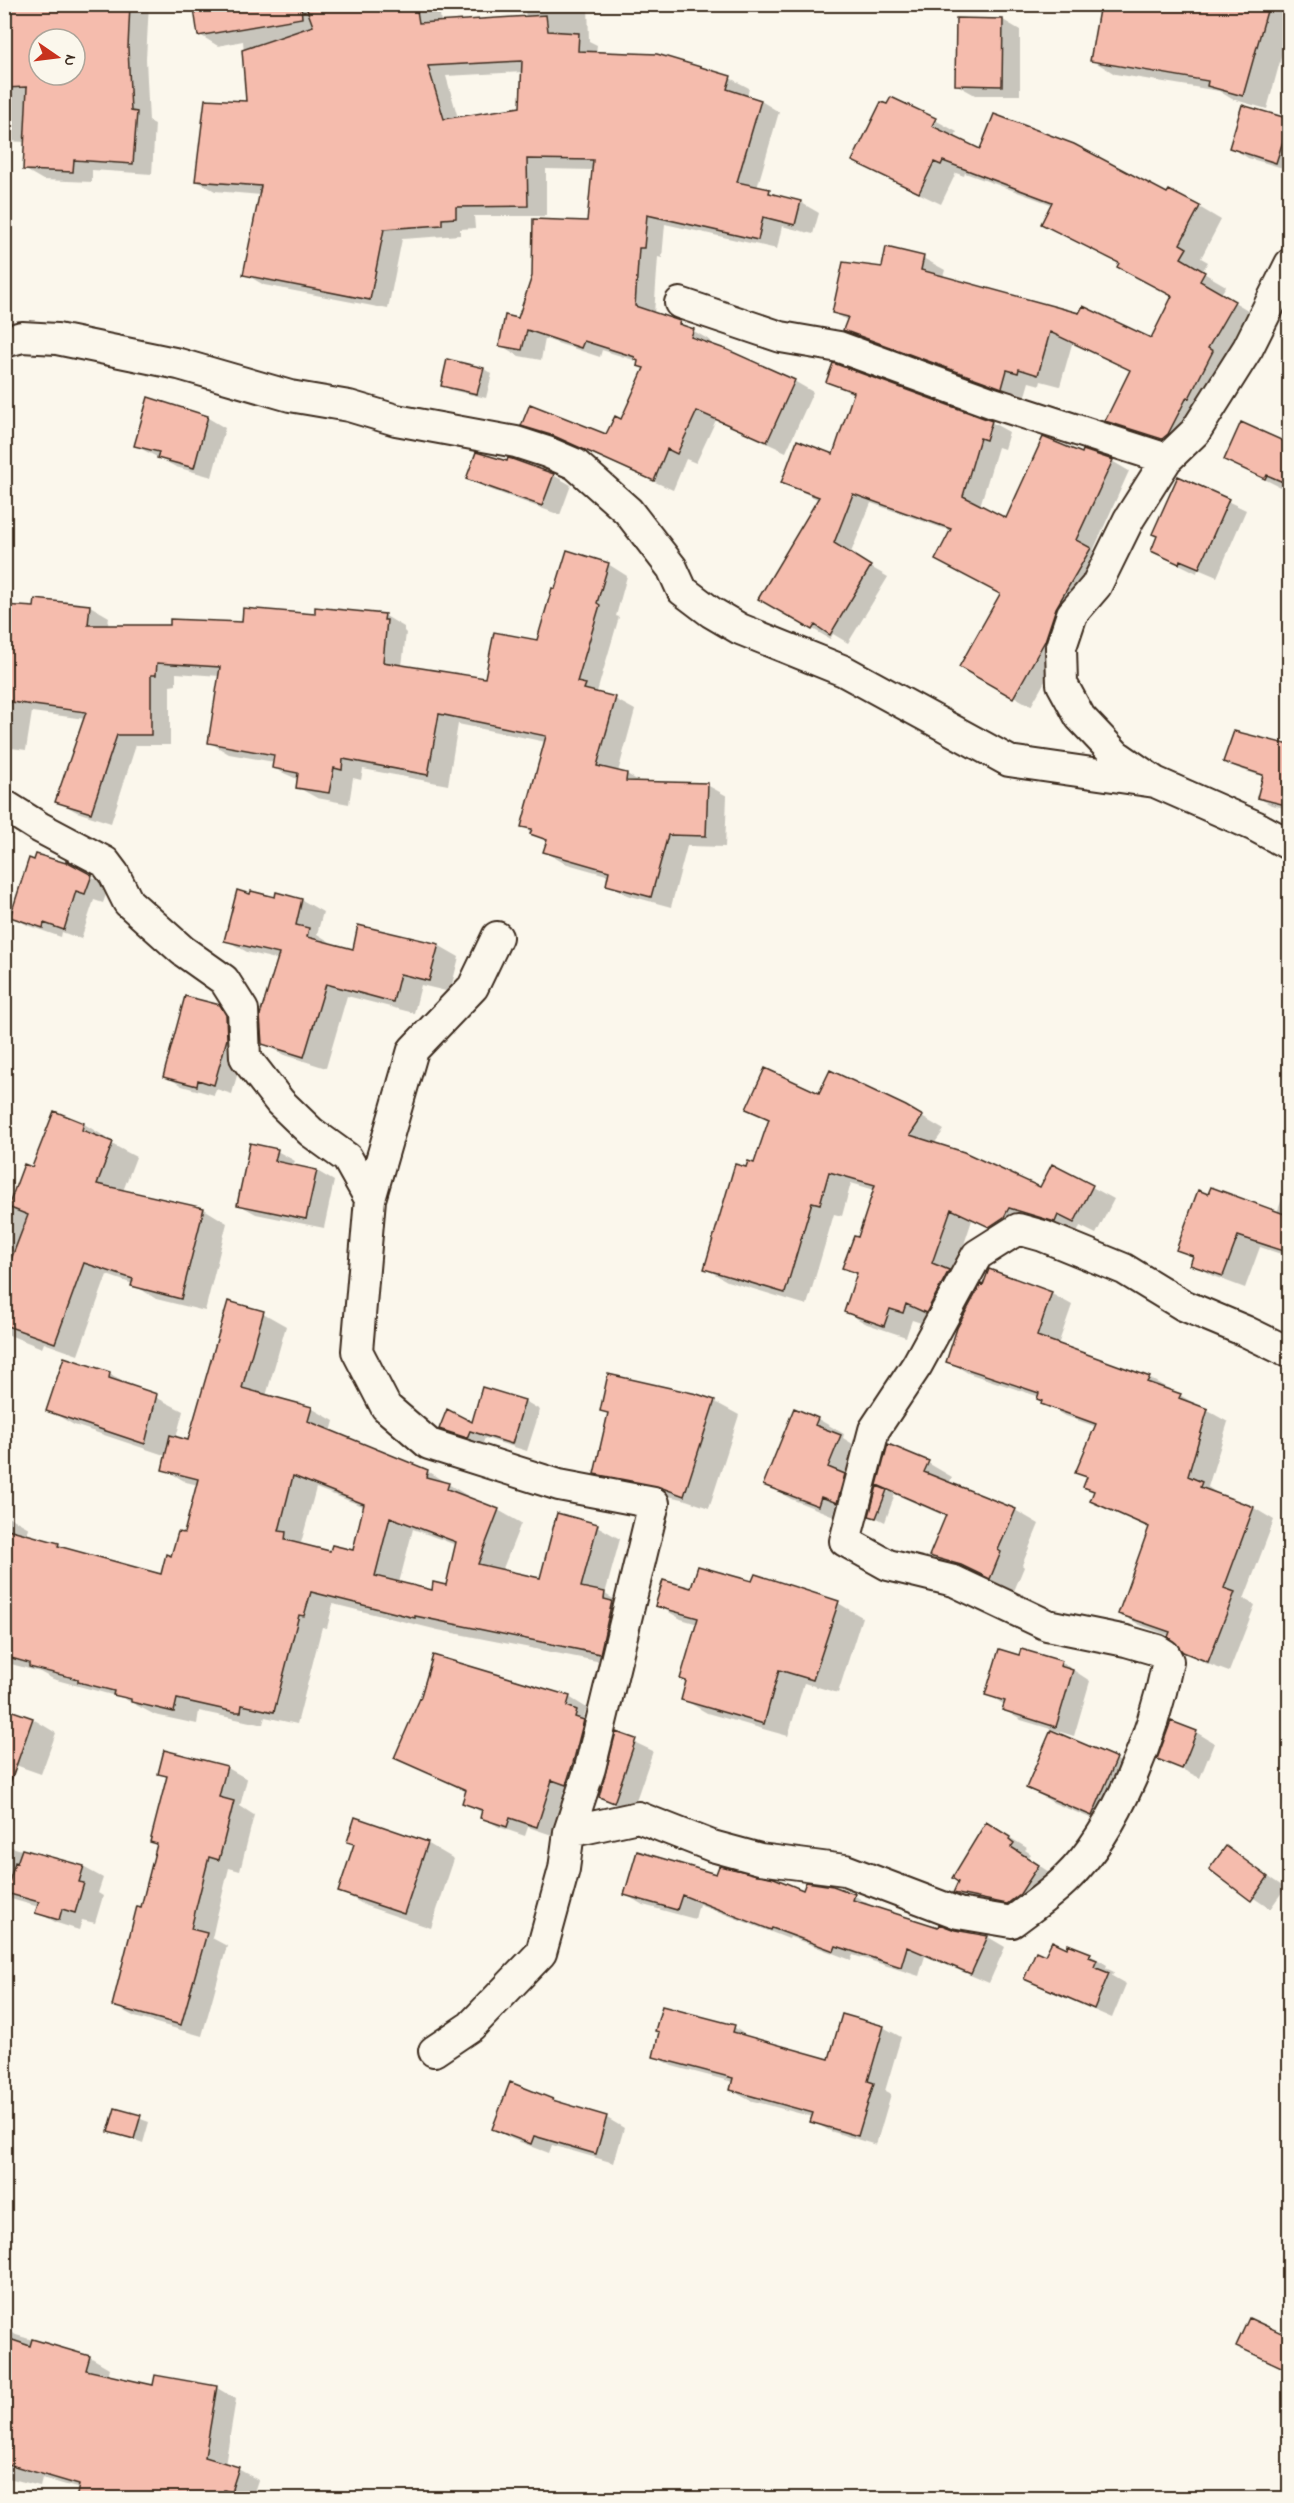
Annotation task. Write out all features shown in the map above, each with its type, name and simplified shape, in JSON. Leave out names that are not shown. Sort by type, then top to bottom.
[{"type":"street","points":[[1290,264],[1282,297],[1195,432],[1167,459],[1129,519],[1096,586],[1072,615],[1061,646],[1062,684],[1080,717],[1116,755],[1155,782],[1255,826],[1290,845]]},
{"type":"street","points":[[680,303],[781,337],[839,346],[993,403],[1167,459]]},
{"type":"street","points":[[4,342],[22,337],[57,339],[179,364],[290,396],[349,406],[396,420],[516,442],[547,452],[575,464],[628,511],[672,568],[682,590],[711,612],[740,629],[844,671],[897,698],[1009,762],[1155,782]]},
{"type":"street","points":[[4,805],[105,862],[114,874],[128,902],[183,951],[224,980],[243,1010],[245,1057],[280,1102],[311,1132],[347,1158],[370,1199]]},
{"type":"street","points":[[435,2051],[471,2026],[542,1953],[564,1869],[569,1832],[590,1768],[654,1503],[559,1485],[429,1444],[386,1407],[357,1351],[370,1199],[412,1050],[473,987],[497,936]]},
{"type":"street","points":[[569,1832],[638,1817],[712,1846],[760,1859],[845,1870],[958,1913],[1012,1922],[1067,1879],[1101,1836],[1131,1779],[1156,1705],[1168,1660],[1166,1655],[1157,1650],[1126,1641],[1047,1625],[954,1581],[888,1566],[845,1541],[874,1430],[917,1365],[977,1255],[1018,1229],[1043,1236],[1124,1269],[1183,1305],[1290,1353]]},
{"type":"building","points":[[9,4],[130,4],[128,48],[131,111],[137,112],[133,164],[74,160],[73,172],[23,170],[27,87],[4,88],[4,38],[8,38]]},
{"type":"building","points":[[204,4],[301,4],[302,18],[198,36],[194,9],[204,8]]},
{"type":"building","points":[[305,4],[416,4],[419,23],[546,15],[548,31],[579,33],[578,51],[657,54],[731,76],[727,89],[761,100],[737,182],[770,189],[769,193],[801,201],[795,225],[763,217],[758,240],[647,215],[644,248],[639,248],[635,306],[680,321],[679,324],[694,329],[691,337],[728,350],[795,380],[767,442],[697,411],[677,454],[667,449],[654,481],[554,436],[521,426],[530,404],[606,434],[615,416],[621,419],[644,368],[637,366],[638,361],[634,359],[635,357],[584,341],[581,348],[527,330],[522,350],[499,346],[505,315],[518,318],[532,276],[533,219],[587,221],[593,160],[527,159],[528,206],[456,207],[456,218],[442,219],[442,225],[384,229],[370,300],[243,275],[261,186],[195,181],[205,99],[246,101],[242,50],[313,26]],"holes":[[[522,61],[520,107],[444,119],[428,66]]]},
{"type":"building","points":[[1100,4],[1269,4],[1243,96],[1207,86],[1208,81],[1090,61]]},
{"type":"building","points":[[956,18],[1003,19],[1002,86],[955,85]]},
{"type":"building","points":[[891,97],[936,118],[932,126],[980,149],[994,114],[1074,144],[1167,193],[1169,190],[1200,206],[1180,244],[1187,248],[1181,258],[1205,272],[1200,281],[1235,301],[1208,348],[1213,351],[1189,398],[1187,397],[1168,434],[1162,439],[1105,421],[1130,370],[1050,332],[1038,375],[1019,369],[1018,373],[1007,370],[1002,388],[843,330],[848,317],[832,313],[843,262],[882,267],[886,247],[924,256],[921,270],[1079,313],[1083,306],[1151,338],[1172,296],[1117,267],[1119,263],[1041,224],[1052,202],[943,161],[941,165],[934,162],[919,193],[852,161],[881,102],[887,104]]},
{"type":"building","points":[[1242,105],[1290,119],[1276,163],[1229,148]]},
{"type":"building","points":[[447,359],[484,368],[477,394],[441,386]]},
{"type":"building","points":[[833,363],[992,421],[986,440],[980,438],[963,496],[1006,518],[1043,437],[1082,453],[1083,450],[1113,460],[1076,540],[1091,548],[1056,608],[1045,641],[1013,698],[959,667],[1000,594],[935,560],[951,529],[853,494],[834,543],[871,566],[830,635],[815,625],[812,630],[758,599],[819,497],[781,483],[797,440],[833,454],[854,392],[826,382]]},
{"type":"building","points":[[148,397],[208,416],[194,468],[157,458],[159,452],[134,446]]},
{"type":"building","points":[[1241,422],[1290,444],[1290,485],[1267,475],[1265,479],[1224,460]]},
{"type":"building","points":[[476,452],[507,461],[508,458],[512,459],[554,474],[542,506],[466,479]]},
{"type":"building","points":[[1178,476],[1229,499],[1199,568],[1180,560],[1179,564],[1151,551],[1157,536],[1152,534]]},
{"type":"building","points":[[567,550],[609,563],[597,603],[600,605],[577,682],[586,684],[584,689],[616,697],[597,766],[627,773],[626,781],[708,783],[706,836],[668,835],[651,897],[606,885],[609,871],[543,852],[547,840],[530,834],[532,829],[521,827],[546,736],[439,714],[428,775],[343,759],[342,770],[334,768],[329,793],[296,788],[298,773],[272,768],[274,755],[208,743],[220,667],[157,663],[156,675],[151,675],[151,735],[117,735],[91,813],[55,802],[86,712],[4,701],[4,605],[34,607],[35,599],[90,605],[88,625],[170,625],[170,619],[242,622],[243,608],[315,614],[315,607],[385,614],[384,620],[387,620],[383,662],[485,678],[494,632],[537,640],[552,588],[555,589]]},
{"type":"building","points":[[1234,731],[1290,745],[1290,806],[1257,798],[1263,775],[1223,762]]},
{"type":"building","points":[[36,854],[66,863],[66,861],[92,875],[85,894],[76,891],[64,930],[44,923],[43,928],[10,917],[29,858],[34,860]]},
{"type":"building","points":[[237,890],[275,897],[276,892],[302,899],[296,925],[309,928],[307,937],[353,949],[358,925],[439,944],[429,981],[400,974],[393,1002],[326,984],[304,1057],[262,1044],[260,1015],[279,954],[224,941]]},
{"type":"building","points":[[185,996],[220,1005],[226,1015],[227,1039],[214,1085],[198,1080],[197,1086],[163,1077]]},
{"type":"building","points":[[765,1068],[819,1093],[830,1070],[923,1116],[910,1135],[964,1152],[1040,1187],[1052,1164],[1093,1185],[1074,1223],[1058,1215],[1055,1222],[1009,1208],[1004,1217],[989,1227],[951,1209],[932,1263],[949,1270],[926,1313],[906,1304],[903,1313],[890,1309],[884,1326],[844,1312],[857,1273],[842,1268],[854,1236],[858,1237],[875,1185],[829,1172],[820,1204],[812,1202],[785,1293],[704,1269],[735,1164],[746,1167],[748,1161],[754,1163],[769,1119],[746,1109]]},
{"type":"building","points":[[54,1111],[84,1123],[82,1130],[113,1142],[97,1184],[204,1208],[181,1299],[131,1286],[133,1279],[84,1263],[55,1343],[4,1325],[4,1278],[28,1215],[8,1207],[24,1164],[32,1167]]},
{"type":"building","points":[[250,1143],[278,1149],[275,1161],[317,1170],[306,1219],[237,1205]]},
{"type":"building","points":[[1211,1187],[1290,1216],[1290,1253],[1238,1236],[1223,1276],[1190,1265],[1193,1256],[1176,1250],[1198,1190],[1208,1194]]},
{"type":"building","points":[[989,1269],[1052,1292],[1037,1336],[1150,1377],[1147,1382],[1181,1394],[1179,1398],[1208,1409],[1188,1476],[1202,1482],[1200,1487],[1254,1507],[1224,1588],[1235,1592],[1208,1662],[1183,1652],[1168,1637],[1170,1632],[1118,1614],[1149,1527],[1090,1501],[1094,1491],[1083,1487],[1087,1477],[1075,1473],[1096,1424],[1041,1404],[1042,1401],[1037,1399],[1039,1393],[946,1362],[957,1328],[981,1284],[983,1285]]},
{"type":"building","points":[[228,1301],[264,1311],[242,1388],[312,1407],[308,1421],[428,1470],[426,1477],[449,1483],[447,1489],[499,1509],[478,1564],[540,1578],[557,1513],[598,1524],[581,1587],[605,1592],[604,1599],[612,1601],[600,1654],[415,1616],[415,1618],[311,1592],[304,1616],[299,1615],[274,1712],[242,1705],[241,1712],[235,1712],[177,1699],[174,1712],[131,1702],[131,1699],[113,1695],[114,1691],[29,1667],[29,1663],[4,1656],[4,1528],[59,1543],[58,1546],[161,1574],[166,1554],[171,1556],[178,1532],[184,1533],[198,1479],[162,1470],[170,1435],[188,1440]],"holes":[[[293,1476],[364,1504],[353,1550],[332,1545],[330,1551],[285,1540],[286,1532],[279,1531]],[[390,1517],[456,1542],[446,1585],[433,1582],[432,1590],[375,1576]]]},
{"type":"building","points":[[64,1357],[110,1372],[109,1378],[157,1394],[145,1444],[46,1411]]},
{"type":"building","points":[[608,1374],[715,1400],[684,1496],[657,1486],[594,1474],[608,1413],[600,1411]]},
{"type":"building","points":[[482,1387],[525,1400],[512,1444],[470,1431],[467,1438],[439,1429],[447,1409],[472,1422]]},
{"type":"building","points":[[794,1408],[818,1418],[815,1425],[841,1435],[828,1467],[845,1474],[837,1503],[821,1497],[818,1506],[763,1485]]},
{"type":"building","points":[[888,1444],[929,1461],[924,1472],[1016,1509],[998,1550],[1001,1552],[990,1579],[961,1565],[929,1556],[946,1515],[877,1485]]},
{"type":"building","points":[[877,1486],[887,1490],[876,1518],[869,1516]]},
{"type":"building","points":[[698,1566],[752,1581],[755,1574],[839,1601],[813,1680],[779,1670],[764,1724],[681,1700],[686,1681],[680,1679],[698,1618],[655,1606],[663,1580],[691,1588]]},
{"type":"building","points":[[999,1649],[1019,1655],[1021,1649],[1062,1661],[1060,1666],[1073,1670],[1056,1727],[1002,1710],[1005,1701],[985,1695]]},
{"type":"building","points":[[433,1655],[570,1696],[567,1706],[577,1710],[575,1717],[584,1720],[566,1785],[552,1780],[537,1827],[510,1818],[507,1827],[480,1818],[482,1810],[462,1803],[466,1790],[394,1758],[421,1696]]},
{"type":"building","points":[[4,1708],[33,1718],[8,1789],[4,1788]]},
{"type":"building","points":[[1171,1721],[1197,1731],[1182,1769],[1157,1759]]},
{"type":"building","points":[[1051,1730],[1117,1758],[1092,1816],[1026,1788]]},
{"type":"building","points":[[616,1732],[636,1739],[614,1803],[599,1797]]},
{"type":"building","points":[[164,1750],[227,1766],[219,1797],[234,1801],[219,1860],[209,1857],[191,1929],[207,1933],[181,2025],[112,2006],[137,1906],[141,1907],[157,1844],[150,1842],[167,1776],[158,1774]]},
{"type":"building","points":[[355,1817],[428,1842],[404,1914],[338,1892],[354,1844],[347,1842]]},
{"type":"building","points":[[986,1822],[1010,1837],[1009,1839],[1014,1843],[1011,1847],[1039,1865],[1020,1894],[1007,1904],[953,1893],[958,1882],[952,1878]]},
{"type":"building","points":[[1226,1846],[1268,1877],[1251,1901],[1209,1869]]},
{"type":"building","points":[[22,1849],[84,1866],[79,1882],[84,1883],[75,1913],[62,1909],[59,1920],[35,1913],[39,1902],[6,1893],[15,1862],[17,1863]]},
{"type":"building","points":[[637,1851],[716,1874],[719,1866],[774,1878],[803,1890],[806,1882],[833,1886],[855,1894],[853,1900],[938,1927],[939,1924],[955,1930],[988,1936],[971,1974],[907,1947],[901,1967],[836,1946],[834,1951],[772,1928],[771,1930],[682,1895],[677,1910],[624,1895]]},
{"type":"building","points":[[1052,1941],[1067,1948],[1068,1944],[1091,1953],[1089,1957],[1097,1960],[1094,1967],[1109,1973],[1094,2009],[1024,1979],[1036,1951],[1045,1955]]},
{"type":"building","points":[[662,2006],[735,2025],[733,2032],[829,2059],[842,2014],[884,2026],[868,2081],[874,2083],[858,2136],[810,2122],[813,2113],[730,2090],[733,2078],[653,2057],[659,2032],[655,2031]]},
{"type":"building","points":[[510,2082],[552,2100],[607,2116],[596,2154],[534,2136],[531,2144],[492,2129]]},
{"type":"building","points":[[115,2108],[141,2115],[134,2139],[108,2132]]},
{"type":"building","points":[[1249,2318],[1290,2337],[1290,2371],[1236,2346]]},
{"type":"building","points":[[4,2337],[30,2346],[32,2339],[90,2356],[86,2370],[153,2385],[155,2375],[217,2386],[205,2457],[239,2467],[231,2492],[224,2490],[222,2499],[76,2499],[79,2485],[4,2463]]}]
